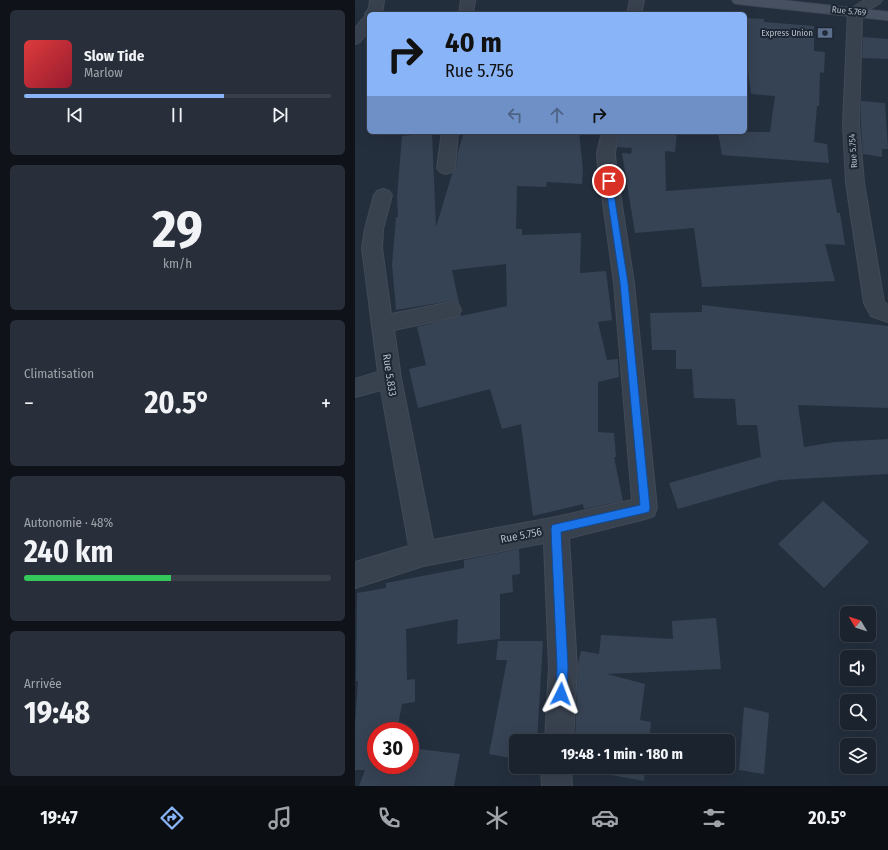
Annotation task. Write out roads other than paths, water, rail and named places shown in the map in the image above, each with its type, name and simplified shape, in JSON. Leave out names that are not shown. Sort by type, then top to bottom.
[{"type":"main road","name":"Rue 5.769","points":[[739,0],[888,16]]},
{"type":"street","points":[[374,12],[376,9],[377,0]]},
{"type":"street","points":[[466,12],[468,0]]},
{"type":"street","points":[[634,12],[637,0]]},
{"type":"street","points":[[855,12],[875,0]]},
{"type":"street","name":"Rue 5.754","points":[[855,12],[851,124],[855,183],[874,303],[883,312]]},
{"type":"street","points":[[355,39],[367,22]]},
{"type":"street","points":[[446,168],[450,134]]},
{"type":"street","name":"Rue 5.756","points":[[355,575],[423,554],[556,529],[645,508],[624,283],[607,166],[606,153],[610,134]]},
{"type":"street","name":"Rue 5.833","points":[[383,195],[373,229],[372,248],[390,378],[423,554]]},
{"type":"street","points":[[383,324],[451,310]]},
{"type":"street","points":[[355,388],[390,378]]},
{"type":"street","points":[[556,529],[563,667],[559,734]]},
{"type":"street","points":[[557,774],[557,786]]},
{"type":"place","name":"Express Union","points":[[825,33]]}]
